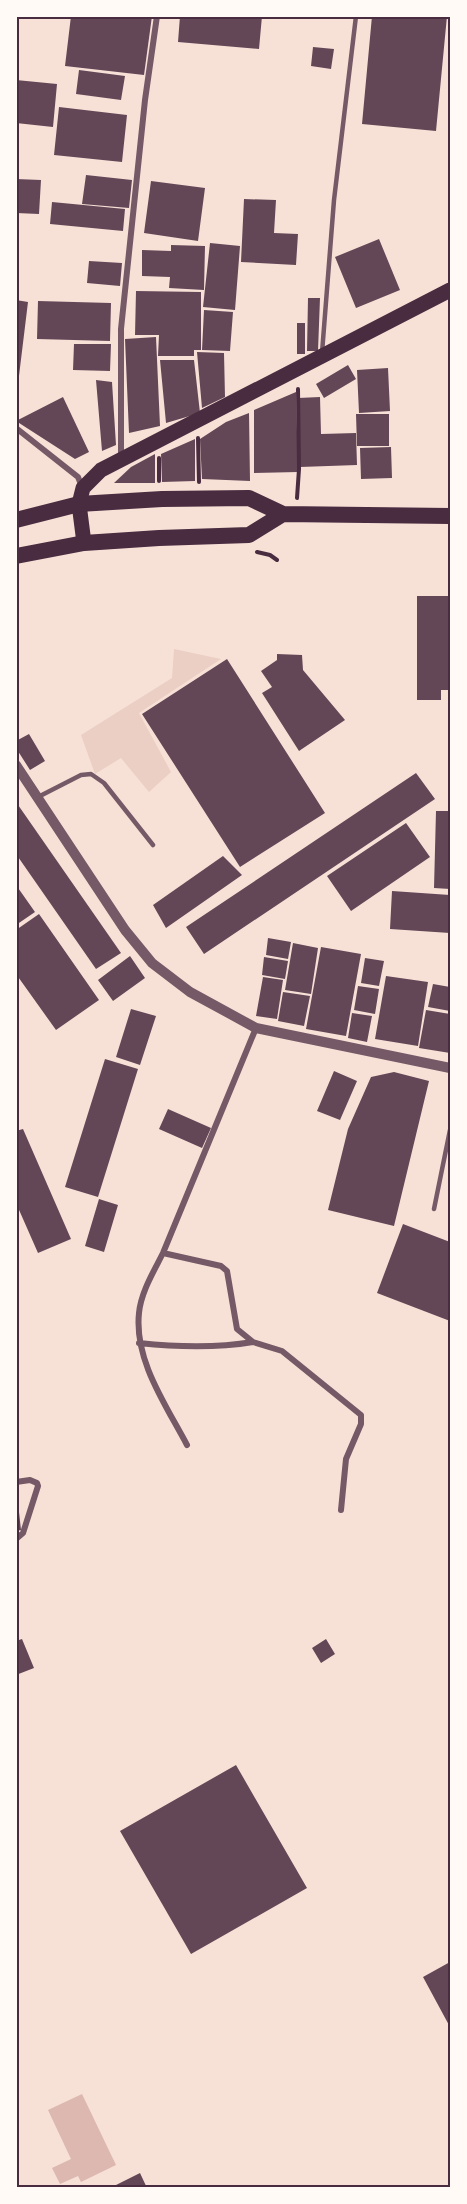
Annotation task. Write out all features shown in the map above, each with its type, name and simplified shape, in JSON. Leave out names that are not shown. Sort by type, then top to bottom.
[{"type":"highway","points":[[16,520],[81,496],[162,499],[249,498],[289,514],[450,516]]},
{"type":"highway","points":[[16,556],[84,543],[249,535],[289,514]]},
{"type":"main road","points":[[84,543],[81,496],[101,470],[450,290]]},
{"type":"street","points":[[121,458],[121,329],[145,100],[158,16]]},
{"type":"street","points":[[16,428],[78,477],[81,496]]},
{"type":"street","points":[[16,765],[125,930],[152,963],[190,992],[256,1028],[450,1068]]},
{"type":"street","points":[[187,1445],[149,1374],[139,1342],[139,1311],[256,1028]]},
{"type":"street","points":[[163,1253],[221,1266],[227,1271],[237,1329],[253,1342],[282,1351],[361,1415],[361,1424],[346,1459],[341,1510]]},
{"type":"street","points":[[139,1342],[163,1346],[239,1345],[253,1342]]},
{"type":"street","points":[[16,1482],[30,1480],[38,1486],[23,1533],[16,1539]]},
{"type":"lane","points":[[322,356],[334,200],[356,16]]},
{"type":"lane","points":[[38,797],[81,775],[91,774],[104,783],[153,845]]},
{"type":"lane","points":[[434,1209],[450,1130]]},
{"type":"path","points":[[289,514],[299,469],[298,393]]},
{"type":"path","points":[[198,439],[199,479]]},
{"type":"path","points":[[159,460],[159,486]]},
{"type":"path","points":[[261,552],[277,560]]},
{"type":"shaded area","points":[[174,649],[221,659],[139,713],[171,772],[149,792],[121,758],[95,774],[81,735],[172,678]]},
{"type":"shaded area","points":[[82,2094],[116,2165],[81,2182],[78,2176],[60,2184],[52,2168],[71,2159],[48,2110]]},
{"type":"building","points":[[71,16],[152,16],[144,75],[65,66]]},
{"type":"building","points":[[180,16],[262,16],[259,49],[178,42]]},
{"type":"building","points":[[372,16],[447,16],[436,131],[362,124]]},
{"type":"building","points":[[313,47],[334,49],[331,69],[311,66]]},
{"type":"building","points":[[79,70],[125,76],[121,100],[76,94]]},
{"type":"building","points":[[16,80],[57,84],[53,127],[16,123]]},
{"type":"building","points":[[59,107],[127,115],[122,162],[54,155]]},
{"type":"building","points":[[86,175],[132,180],[129,208],[82,204]]},
{"type":"building","points":[[16,179],[41,180],[39,214],[16,213]]},
{"type":"building","points":[[151,181],[205,188],[198,241],[144,233]]},
{"type":"building","points":[[244,199],[276,200],[274,233],[298,234],[296,265],[241,262]]},
{"type":"building","points":[[52,202],[125,209],[123,231],[50,224]]},
{"type":"building","points":[[379,239],[400,290],[356,308],[335,257]]},
{"type":"building","points":[[210,243],[240,246],[235,310],[203,307]]},
{"type":"building","points":[[171,245],[205,246],[204,290],[169,288],[170,277],[142,276],[142,250],[171,251]]},
{"type":"building","points":[[89,261],[122,263],[120,286],[87,283]]},
{"type":"building","points":[[136,291],[201,292],[201,350],[194,350],[194,356],[158,356],[159,335],[135,335]]},
{"type":"building","points":[[308,298],[320,298],[318,351],[307,351]]},
{"type":"building","points":[[16,300],[28,302],[18,384],[16,384]]},
{"type":"building","points":[[38,301],[111,303],[110,341],[37,339]]},
{"type":"building","points":[[204,310],[233,312],[230,351],[202,350]]},
{"type":"building","points":[[297,323],[305,323],[305,354],[297,354]]},
{"type":"building","points":[[156,337],[160,426],[129,433],[125,339]]},
{"type":"building","points":[[74,344],[111,344],[110,371],[73,370]]},
{"type":"building","points":[[197,352],[224,353],[225,397],[202,408]]},
{"type":"building","points":[[160,360],[194,360],[200,413],[166,423]]},
{"type":"building","points":[[348,365],[356,379],[324,398],[316,384]]},
{"type":"building","points":[[388,368],[390,411],[359,413],[357,370]]},
{"type":"building","points":[[96,380],[112,382],[116,445],[102,451]]},
{"type":"building","points":[[296,392],[298,472],[254,473],[254,410]]},
{"type":"building","points":[[63,397],[89,452],[75,459],[16,421]]},
{"type":"building","points":[[320,397],[321,434],[356,433],[357,465],[300,467],[298,398]]},
{"type":"building","points":[[249,413],[250,481],[202,479],[200,439],[226,422]]},
{"type":"building","points":[[356,414],[389,414],[389,446],[357,446]]},
{"type":"building","points":[[195,439],[195,481],[162,482],[161,454]]},
{"type":"building","points":[[391,447],[392,478],[361,479],[360,448]]},
{"type":"building","points":[[155,454],[155,483],[114,483],[131,467]]},
{"type":"building","points":[[417,596],[450,596],[450,690],[441,690],[441,700],[417,700]]},
{"type":"building","points":[[277,654],[302,655],[303,670],[345,720],[299,751],[262,693],[272,687],[261,671],[277,660]]},
{"type":"building","points":[[227,659],[325,813],[240,867],[142,714]]},
{"type":"building","points":[[29,734],[45,761],[30,770],[16,748],[16,741]]},
{"type":"building","points":[[416,773],[435,799],[204,954],[186,927]]},
{"type":"building","points":[[16,802],[121,953],[96,969],[16,854]]},
{"type":"building","points":[[436,811],[450,811],[450,889],[434,888]]},
{"type":"building","points":[[406,823],[430,857],[351,911],[327,876]]},
{"type":"building","points":[[223,856],[242,875],[166,928],[153,905]]},
{"type":"building","points":[[16,885],[35,912],[16,925]]},
{"type":"building","points":[[392,891],[450,895],[450,933],[390,929]]},
{"type":"building","points":[[39,914],[99,1000],[56,1030],[16,974],[16,930]]},
{"type":"building","points":[[268,938],[291,942],[288,959],[266,955]]},
{"type":"building","points":[[293,943],[318,948],[311,994],[285,990]]},
{"type":"building","points":[[321,947],[361,954],[346,1036],[306,1029]]},
{"type":"building","points":[[130,956],[145,978],[113,1001],[98,980]]},
{"type":"building","points":[[264,957],[288,961],[285,979],[262,975]]},
{"type":"building","points":[[365,958],[384,961],[379,986],[361,983]]},
{"type":"building","points":[[386,976],[428,982],[418,1046],[375,1039]]},
{"type":"building","points":[[263,977],[283,980],[277,1019],[256,1016]]},
{"type":"building","points":[[433,984],[450,987],[450,1011],[428,1007]]},
{"type":"building","points":[[358,986],[379,989],[375,1014],[354,1010]]},
{"type":"building","points":[[283,992],[310,996],[304,1026],[278,1021]]},
{"type":"building","points":[[131,1009],[156,1016],[140,1065],[116,1057]]},
{"type":"building","points":[[426,1010],[450,1014],[450,1053],[419,1048]]},
{"type":"building","points":[[352,1013],[372,1016],[367,1042],[348,1038]]},
{"type":"building","points":[[105,1059],[138,1069],[98,1197],[65,1187]]},
{"type":"building","points":[[334,1071],[357,1081],[340,1120],[317,1111]]},
{"type":"building","points":[[394,1072],[429,1081],[394,1226],[328,1210],[348,1129],[371,1077]]},
{"type":"building","points":[[168,1109],[211,1128],[202,1148],[159,1129]]},
{"type":"building","points":[[23,1129],[71,1239],[38,1253],[16,1203],[16,1131]]},
{"type":"building","points":[[99,1199],[118,1205],[104,1252],[85,1246]]},
{"type":"building","points":[[403,1224],[450,1242],[450,1321],[377,1293]]},
{"type":"building","points":[[18,1503],[21,1530],[16,1531],[16,1504]]},
{"type":"building","points":[[22,1639],[34,1668],[16,1675],[16,1641]]},
{"type":"building","points":[[326,1639],[335,1654],[321,1663],[312,1648]]},
{"type":"building","points":[[236,1765],[307,1888],[191,1954],[120,1831]]},
{"type":"building","points":[[450,1962],[450,2027],[423,1977]]},
{"type":"building","points":[[140,2173],[147,2188],[110,2188]]}]
